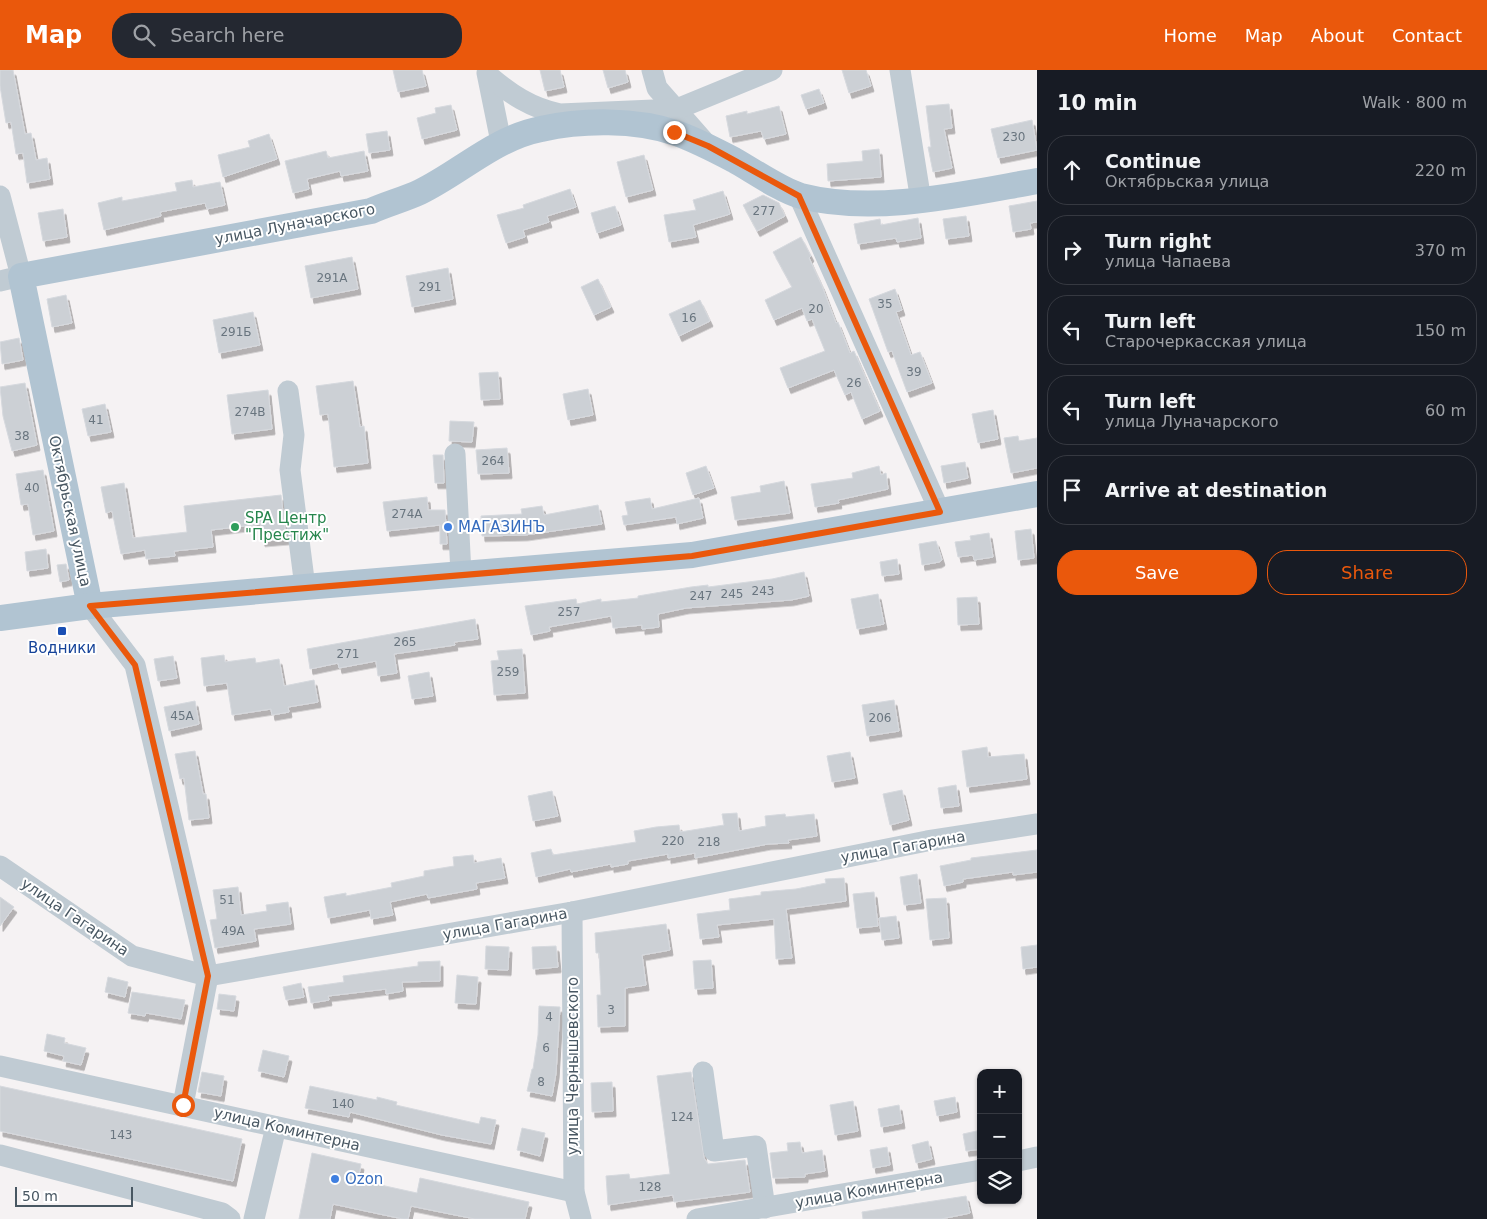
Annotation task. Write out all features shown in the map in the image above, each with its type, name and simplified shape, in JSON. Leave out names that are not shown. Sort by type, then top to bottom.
[{"type":"main road","name":"улица Луначарского","points":[[11,279],[371,211],[420,192],[501,142],[540,129],[610,124],[643,126],[674,132],[708,146],[799,196],[858,202],[921,201],[1037,181]]},
{"type":"main road","name":"Октябрьская улица","points":[[11,279],[90,606]]},
{"type":"main road","points":[[0,618],[90,606],[692,556],[1037,494]]},
{"type":"street","points":[[652,70],[656,88],[677,109],[708,146]]},
{"type":"street","points":[[487,72],[524,102],[541,110],[560,114],[677,109],[772,70]]},
{"type":"street","points":[[900,70],[921,201]]},
{"type":"street","points":[[487,72],[501,142]]},
{"type":"street","name":"Октябрьская улица","points":[[0,196],[11,279]]},
{"type":"street","points":[[799,196],[940,512]]},
{"type":"street","points":[[288,391],[294,435],[290,470],[304,587]]},
{"type":"street","points":[[455,454],[461,574]]},
{"type":"street","name":"Октябрьская улица","points":[[90,606],[135,665],[208,976],[183,1105]]},
{"type":"street","name":"улица Гагарина","points":[[0,866],[132,956],[208,976],[572,912],[927,841],[1037,824]]},
{"type":"street","name":"улица Чернышевского","points":[[572,912],[574,1192],[581,1219]]},
{"type":"street","name":"улица Коминтерна","points":[[0,1066],[574,1192]]},
{"type":"street","points":[[703,1072],[714,1151],[756,1146],[765,1208]]},
{"type":"street","points":[[254,1219],[276,1127]]},
{"type":"street","points":[[0,1155],[222,1213],[230,1219]]},
{"type":"street","points":[[1022,1161],[1037,1157]]},
{"type":"street","name":"улица Коминтерна","points":[[697,1219],[724,1217],[977,1171]]},
{"type":"building","points":[[0,70],[13,70],[25,134],[31,133],[36,160],[47,158],[50,179],[27,183],[23,153],[16,154],[11,122],[6,123],[0,86]]},
{"type":"building","points":[[393,70],[422,70],[426,86],[398,92]]},
{"type":"building","points":[[540,70],[560,70],[564,87],[545,91]]},
{"type":"building","points":[[603,70],[625,70],[628,82],[608,88]]},
{"type":"building","points":[[842,70],[866,70],[871,86],[849,93]]},
{"type":"building","points":[[819,89],[824,103],[806,109],[801,95]]},
{"type":"building","points":[[949,104],[952,128],[944,129],[952,168],[933,172],[928,147],[931,147],[926,106]]},
{"type":"building","points":[[451,105],[457,130],[422,139],[417,118],[436,113],[435,108]]},
{"type":"building","points":[[779,106],[786,134],[764,139],[761,131],[730,137],[726,116],[747,111],[747,114]]},
{"type":"building","points":[[1032,120],[1037,150],[998,158],[991,129]]},
{"type":"building","points":[[387,131],[390,150],[369,153],[366,134]]},
{"type":"building","points":[[269,134],[277,159],[223,177],[218,155],[250,147],[248,141]]},
{"type":"building","points":[[879,149],[881,177],[828,181],[827,164],[863,161],[862,151]]},
{"type":"building","points":[[326,151],[328,158],[364,151],[368,171],[341,176],[340,171],[307,179],[309,189],[293,193],[285,161]]},
{"type":"building","points":[[644,155],[653,190],[626,197],[617,162]]},
{"type":"building","points":[[192,180],[193,187],[220,182],[225,205],[207,209],[205,203],[160,212],[161,216],[104,230],[98,203],[122,197],[122,201],[177,191],[175,183]]},
{"type":"building","points":[[570,189],[576,207],[547,216],[549,222],[523,230],[525,237],[506,243],[497,215],[524,208],[523,205]]},
{"type":"building","points":[[723,191],[730,214],[693,225],[696,237],[669,242],[664,215],[696,210],[693,200]]},
{"type":"building","points":[[763,195],[779,203],[785,216],[757,231],[743,205]]},
{"type":"building","points":[[1037,201],[1037,222],[1030,223],[1031,229],[1013,232],[1009,206]]},
{"type":"building","points":[[615,206],[621,225],[597,233],[591,213]]},
{"type":"building","points":[[63,209],[67,237],[43,241],[38,213]]},
{"type":"building","points":[[966,216],[969,236],[946,239],[943,219]]},
{"type":"building","points":[[918,218],[921,238],[897,242],[896,238],[858,244],[854,224],[880,219],[881,225]]},
{"type":"building","points":[[801,237],[811,256],[809,258],[836,323],[838,322],[850,353],[854,351],[880,411],[862,419],[851,392],[845,395],[834,370],[788,388],[780,368],[825,351],[812,319],[807,321],[802,308],[774,320],[765,300],[792,287],[773,252]]},
{"type":"building","points":[[352,257],[358,289],[311,298],[305,266]]},
{"type":"building","points":[[448,268],[453,299],[412,307],[406,276]]},
{"type":"building","points":[[598,279],[611,307],[594,315],[581,287]]},
{"type":"building","points":[[895,289],[902,310],[896,312],[911,355],[920,352],[932,383],[907,392],[892,351],[888,352],[869,299]]},
{"type":"building","points":[[66,295],[72,323],[52,327],[47,299]]},
{"type":"building","points":[[700,300],[710,321],[679,336],[669,314]]},
{"type":"building","points":[[253,312],[260,345],[219,353],[213,320]]},
{"type":"building","points":[[19,338],[23,360],[2,364],[0,342]]},
{"type":"building","points":[[498,372],[500,399],[481,400],[479,373]]},
{"type":"building","points":[[353,381],[360,427],[364,426],[368,463],[334,467],[328,414],[320,415],[316,386]]},
{"type":"building","points":[[25,383],[37,445],[12,451],[3,416],[0,387]]},
{"type":"building","points":[[588,389],[593,415],[568,420],[563,394]]},
{"type":"building","points":[[268,390],[272,429],[232,434],[227,395]]},
{"type":"building","points":[[105,404],[111,432],[88,436],[82,409]]},
{"type":"building","points":[[993,410],[998,439],[978,443],[972,414]]},
{"type":"building","points":[[450,421],[474,422],[472,442],[449,441]]},
{"type":"building","points":[[1018,436],[1019,441],[1037,438],[1037,468],[1011,473],[1004,438]]},
{"type":"building","points":[[507,448],[509,473],[478,474],[476,450]]},
{"type":"building","points":[[433,455],[443,455],[444,483],[435,483]]},
{"type":"building","points":[[965,462],[968,478],[944,483],[941,466]]},
{"type":"building","points":[[706,466],[714,488],[693,495],[686,473]]},
{"type":"building","points":[[879,466],[881,475],[886,473],[888,489],[838,500],[839,503],[815,507],[811,484],[853,478],[852,473]]},
{"type":"building","points":[[43,470],[54,531],[33,535],[28,504],[21,505],[16,474]]},
{"type":"building","points":[[784,481],[790,513],[735,520],[731,497],[761,492],[760,486]]},
{"type":"building","points":[[124,483],[133,538],[187,532],[184,506],[281,495],[286,539],[262,541],[261,524],[211,530],[213,547],[174,551],[175,556],[146,559],[145,550],[121,554],[112,511],[106,513],[101,487]]},
{"type":"building","points":[[427,497],[428,510],[445,510],[447,544],[440,544],[440,525],[387,531],[383,502]]},
{"type":"building","points":[[650,498],[652,509],[699,498],[703,518],[677,524],[676,517],[624,525],[622,516],[628,515],[625,502]]},
{"type":"building","points":[[598,505],[602,524],[525,535],[482,536],[481,516],[522,514],[521,509],[542,506],[544,515]]},
{"type":"building","points":[[1031,529],[1034,558],[1018,560],[1015,531]]},
{"type":"building","points":[[989,533],[993,557],[974,560],[973,555],[958,557],[955,542],[971,540],[970,536]]},
{"type":"building","points":[[936,541],[942,560],[922,565],[919,544]]},
{"type":"building","points":[[46,549],[48,568],[27,571],[25,552]]},
{"type":"building","points":[[897,559],[899,574],[882,576],[880,562]]},
{"type":"building","points":[[66,564],[69,580],[60,582],[57,565]]},
{"type":"building","points":[[804,572],[809,596],[791,600],[686,608],[658,614],[659,627],[642,629],[642,625],[613,628],[611,616],[549,627],[550,631],[531,635],[525,606],[576,599],[577,604],[601,599],[601,602],[638,598],[638,596],[691,587],[708,585],[708,587],[772,579]]},
{"type":"building","points":[[878,594],[884,624],[857,629],[851,599]]},
{"type":"building","points":[[977,597],[979,624],[958,625],[957,598]]},
{"type":"building","points":[[475,619],[478,639],[454,642],[455,645],[394,654],[397,673],[378,676],[376,661],[339,668],[338,663],[310,669],[307,649]]},
{"type":"building","points":[[522,649],[525,693],[494,695],[491,661],[499,660],[497,651]]},
{"type":"building","points":[[224,655],[225,662],[255,658],[256,663],[279,659],[284,686],[314,680],[318,702],[288,707],[289,712],[272,715],[271,709],[232,715],[227,683],[204,686],[201,658]]},
{"type":"building","points":[[173,656],[177,678],[158,681],[154,659]]},
{"type":"building","points":[[429,672],[433,696],[412,699],[408,676]]},
{"type":"building","points":[[894,700],[899,731],[867,736],[862,705]]},
{"type":"building","points":[[195,701],[199,724],[169,731],[164,707]]},
{"type":"building","points":[[987,747],[988,757],[1024,754],[1027,779],[967,787],[962,751]]},
{"type":"building","points":[[195,751],[203,794],[206,794],[209,818],[189,820],[184,778],[180,779],[175,754]]},
{"type":"building","points":[[850,752],[855,778],[832,782],[827,756]]},
{"type":"building","points":[[956,785],[959,806],[941,808],[938,788]]},
{"type":"building","points":[[902,790],[909,820],[890,825],[883,794]]},
{"type":"building","points":[[552,791],[558,816],[533,821],[528,796]]},
{"type":"building","points":[[737,813],[739,831],[766,826],[765,816],[785,814],[786,817],[814,814],[817,836],[788,840],[789,843],[768,844],[695,858],[695,853],[668,858],[668,854],[628,861],[628,864],[611,867],[611,864],[571,872],[570,869],[536,877],[531,853],[551,849],[553,855],[636,842],[634,831],[656,827],[679,825],[680,832],[724,825],[722,814]]},
{"type":"building","points":[[1037,850],[1037,872],[1013,875],[1013,872],[963,879],[963,882],[944,886],[940,866],[971,860],[971,858]]},
{"type":"building","points":[[473,855],[474,863],[501,858],[505,878],[476,883],[477,889],[428,898],[427,894],[390,902],[393,915],[371,919],[370,910],[328,918],[324,897],[346,893],[346,896],[392,887],[391,883],[424,876],[424,871],[454,866],[453,857]]},
{"type":"building","points":[[917,874],[921,903],[904,905],[900,877]]},
{"type":"building","points":[[844,878],[846,901],[786,909],[792,958],[776,959],[774,919],[717,925],[719,937],[700,939],[697,914],[730,910],[729,899],[761,895],[761,892],[796,889],[826,883],[825,879]]},
{"type":"building","points":[[238,887],[241,915],[267,911],[266,905],[288,902],[291,924],[254,929],[256,941],[215,948],[210,920],[217,919],[213,890]]},
{"type":"building","points":[[874,892],[878,926],[857,928],[853,894]]},
{"type":"building","points":[[0,897],[14,907],[0,926]]},
{"type":"building","points":[[946,898],[949,938],[930,940],[926,899]]},
{"type":"building","points":[[896,916],[899,938],[882,940],[879,918]]},
{"type":"building","points":[[666,924],[670,950],[642,955],[646,985],[625,988],[625,1026],[598,1027],[597,995],[601,995],[599,953],[596,953],[595,933]]},
{"type":"building","points":[[1037,945],[1037,967],[1023,969],[1021,947]]},
{"type":"building","points":[[486,946],[509,947],[508,970],[485,969]]},
{"type":"building","points":[[556,946],[558,967],[533,969],[532,947]]},
{"type":"building","points":[[711,960],[713,988],[695,989],[693,961]]},
{"type":"building","points":[[440,961],[440,981],[402,982],[403,991],[386,994],[386,989],[328,996],[329,1000],[311,1003],[308,987],[344,982],[343,976],[418,966],[418,962]]},
{"type":"building","points":[[457,975],[478,977],[476,1004],[455,1003]]},
{"type":"building","points":[[108,977],[128,982],[125,997],[105,992]]},
{"type":"building","points":[[301,983],[304,997],[286,1000],[283,987]]},
{"type":"building","points":[[132,992],[185,1000],[181,1019],[146,1013],[145,1016],[128,1013]]},
{"type":"building","points":[[219,994],[236,996],[234,1011],[217,1009]]},
{"type":"building","points":[[539,1006],[560,1007],[556,1073],[552,1096],[527,1091],[533,1069],[538,1035]]},
{"type":"building","points":[[47,1034],[65,1038],[64,1043],[86,1048],[81,1065],[63,1061],[64,1056],[44,1051]]},
{"type":"building","points":[[263,1050],[289,1056],[284,1077],[258,1071]]},
{"type":"building","points":[[202,1072],[224,1076],[221,1096],[198,1092]]},
{"type":"building","points":[[691,1072],[704,1158],[708,1164],[745,1160],[750,1192],[674,1202],[673,1195],[608,1205],[606,1176],[629,1174],[630,1179],[670,1174],[657,1076]]},
{"type":"building","points":[[612,1082],[613,1111],[592,1112],[591,1083]]},
{"type":"building","points":[[0,1086],[242,1139],[233,1181],[0,1131]]},
{"type":"building","points":[[310,1086],[377,1100],[377,1097],[397,1102],[396,1105],[479,1124],[481,1117],[496,1120],[491,1144],[442,1135],[350,1112],[349,1117],[305,1108]]},
{"type":"building","points":[[955,1097],[957,1112],[937,1116],[934,1101]]},
{"type":"building","points":[[853,1101],[858,1131],[835,1135],[830,1105]]},
{"type":"building","points":[[899,1105],[902,1123],[881,1127],[878,1109]]},
{"type":"building","points":[[522,1128],[545,1133],[540,1156],[517,1150]]},
{"type":"building","points":[[977,1131],[977,1150],[966,1151],[963,1134]]},
{"type":"building","points":[[928,1141],[932,1159],[916,1163],[912,1145]]},
{"type":"building","points":[[800,1142],[802,1153],[822,1150],[825,1171],[805,1174],[805,1177],[773,1178],[770,1153],[788,1151],[787,1143]]},
{"type":"building","points":[[887,1147],[890,1165],[873,1168],[870,1150]]},
{"type":"building","points":[[312,1153],[361,1164],[358,1180],[417,1193],[420,1178],[529,1202],[525,1219],[475,1219],[411,1206],[408,1219],[403,1219],[333,1204],[330,1219],[299,1219]]},
{"type":"building","points":[[966,1196],[970,1213],[941,1219],[863,1219],[862,1212]]},
{"type":"place","name":"SPA Центр \"Престиж\"","points":[[235,527]]},
{"type":"place","name":"МАГАЗИНЪ","points":[[448,527]]},
{"type":"place","name":"Водники","points":[[62,631]]},
{"type":"place","name":"Ozon","points":[[335,1179]]},
{"type":"route","points":[[183,1105],[208,976],[135,665],[90,606],[692,556],[940,512],[799,196],[708,146],[674,132]]}]
